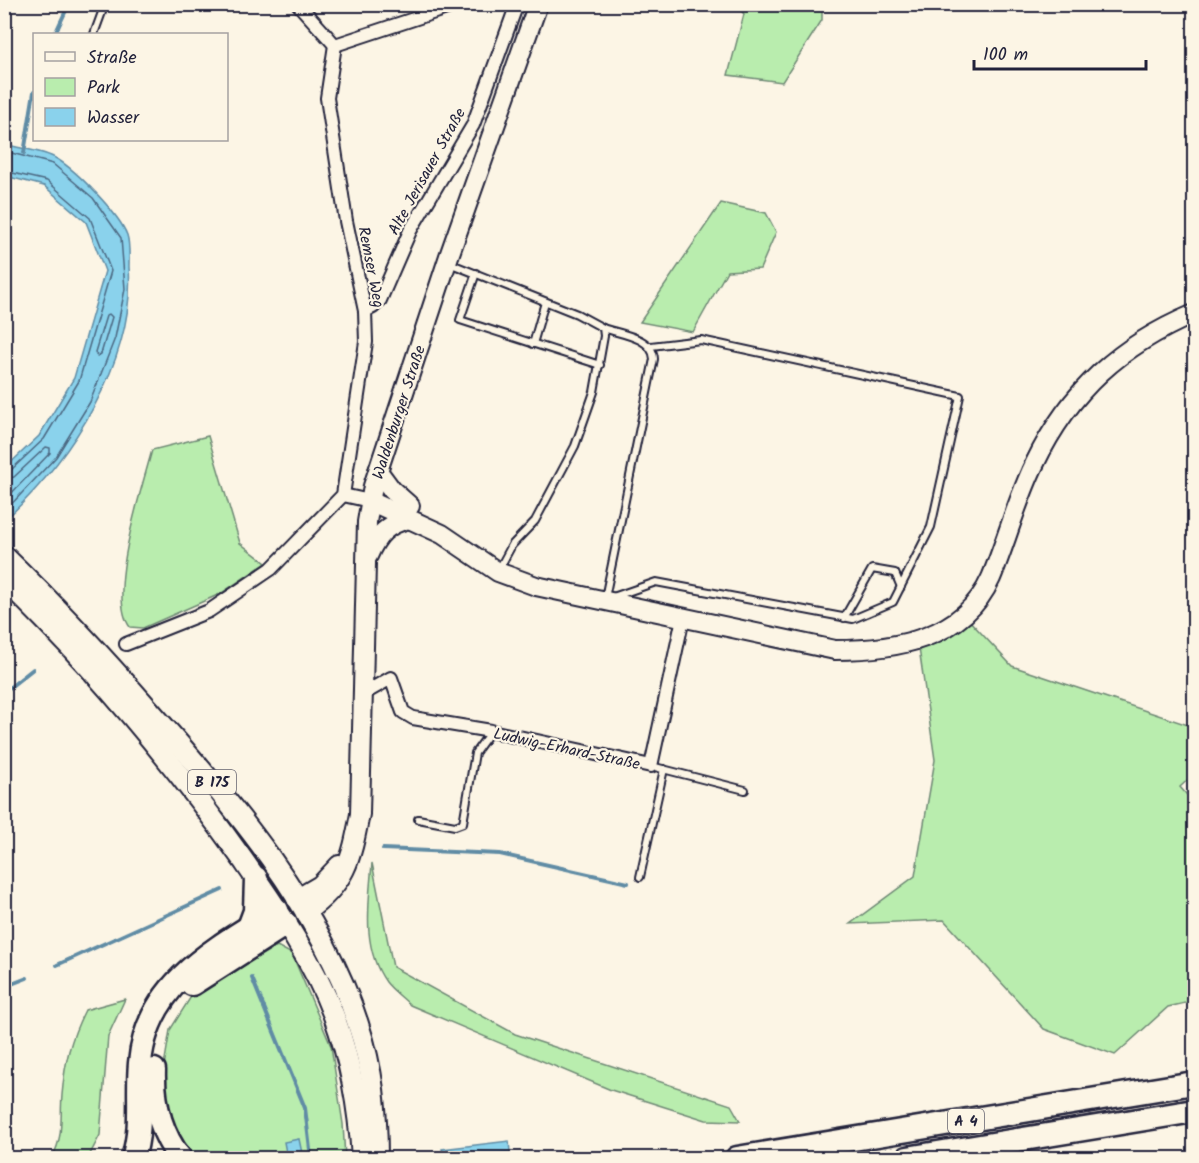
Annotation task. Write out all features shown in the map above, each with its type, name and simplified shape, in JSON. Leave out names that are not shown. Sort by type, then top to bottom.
[{"type":"highway","points":[[249,927],[255,911],[256,878]]},
{"type":"highway","points":[[133,1158],[138,1135],[142,1049],[156,1009],[183,973],[249,927],[291,911]]},
{"type":"highway","points":[[180,1158],[163,1128],[155,1098],[156,1052],[166,1023],[192,984],[291,911]]},
{"type":"highway","name":"A 4","points":[[737,1158],[1194,1083]]},
{"type":"highway","name":"A 4","points":[[907,1158],[1194,1111]]},
{"type":"main road","name":"B 175","points":[[4,556],[74,626],[256,878],[291,911],[336,969],[358,1022],[376,1100],[377,1158]]},
{"type":"main road","name":"B 175","points":[[4,579],[113,681],[229,801],[291,911],[342,1037],[354,1085],[362,1158]]},
{"type":"street","points":[[298,4],[335,45],[459,4]]},
{"type":"street","name":"Alte Jerisauer Straße","points":[[365,310],[374,307],[380,300],[410,231],[473,125],[517,4]]},
{"type":"street","name":"Waldenburger Straße","points":[[291,911],[330,875],[355,837],[361,799],[366,560],[371,497],[447,262],[538,4]]},
{"type":"street","name":"Remser Weg","points":[[335,45],[327,98],[346,221],[365,310],[366,342],[343,495]]},
{"type":"street","points":[[126,644],[209,611],[271,569],[343,495],[371,497],[410,512],[498,572],[542,588],[835,650],[876,650],[924,639],[966,613],[990,581],[1034,464],[1052,431],[1078,396],[1100,370],[1160,329],[1194,314]]},
{"type":"street","points":[[378,471],[410,512]]},
{"type":"street","points":[[366,560],[380,534],[410,512]]},
{"type":"street","name":"Ludwig-Erhard-Straße","points":[[363,694],[391,678],[404,712],[413,718],[491,731],[658,767],[684,618]]},
{"type":"lane","points":[[94,33],[105,4]]},
{"type":"lane","points":[[447,262],[651,346],[701,340],[960,396],[931,527],[893,602],[853,620],[656,582],[604,601]]},
{"type":"lane","points":[[476,273],[460,320],[600,365]]},
{"type":"lane","points":[[533,344],[545,302]]},
{"type":"lane","points":[[498,572],[513,545],[535,521],[575,446],[594,392],[604,342],[603,328]]},
{"type":"lane","points":[[604,601],[654,359],[651,346]]},
{"type":"lane","points":[[844,618],[872,569],[895,573],[901,587]]},
{"type":"lane","points":[[418,819],[455,826],[463,823],[475,753],[491,731]]},
{"type":"lane","points":[[640,877],[658,767],[746,790]]},
{"type":"green space","points":[[736,5],[822,5],[822,20],[782,82],[728,75],[744,14]]},
{"type":"green space","points":[[721,203],[766,213],[776,232],[760,269],[727,271],[693,332],[640,322]]},
{"type":"green space","points":[[208,436],[240,543],[266,563],[220,594],[143,628],[130,627],[124,612],[122,592],[124,567],[134,515],[152,450]]},
{"type":"green space","points":[[967,618],[1012,666],[1194,727],[1194,774],[1180,787],[1194,803],[1194,1001],[1168,1007],[1115,1055],[1044,1029],[944,920],[850,924],[915,876],[935,760],[919,648]]},
{"type":"green space","points":[[372,863],[393,967],[515,1034],[731,1105],[740,1121],[706,1120],[611,1090],[410,1005],[386,982],[373,954],[368,924]]},
{"type":"green space","points":[[277,946],[292,954],[331,1046],[343,1124],[345,1158],[193,1158],[170,1123],[163,1072],[170,1030],[192,995]]},
{"type":"green space","points":[[125,999],[108,1036],[100,1135],[88,1158],[52,1158],[60,1135],[67,1061],[72,1041],[85,1010]]},
{"type":"water","points":[[5,144],[51,156],[75,173],[107,205],[123,226],[128,239],[129,255],[128,302],[122,338],[110,372],[75,438],[30,495],[5,520],[5,468],[39,436],[74,378],[105,271],[86,222],[44,186],[5,176]]},
{"type":"water","points":[[299,1139],[303,1158],[287,1158],[284,1142]]},
{"type":"water","points":[[509,1141],[510,1152],[468,1158],[444,1158],[442,1149]]},
{"type":"waterway","points":[[55,33],[69,4]]},
{"type":"waterway","points":[[24,153],[33,98]]},
{"type":"waterway","points":[[4,692],[33,669]]},
{"type":"waterway","points":[[383,849],[500,854],[628,883]]},
{"type":"waterway","points":[[57,965],[222,890]]},
{"type":"waterway","points":[[4,987],[27,978]]},
{"type":"waterway","points":[[252,978],[305,1108],[311,1158]]}]
